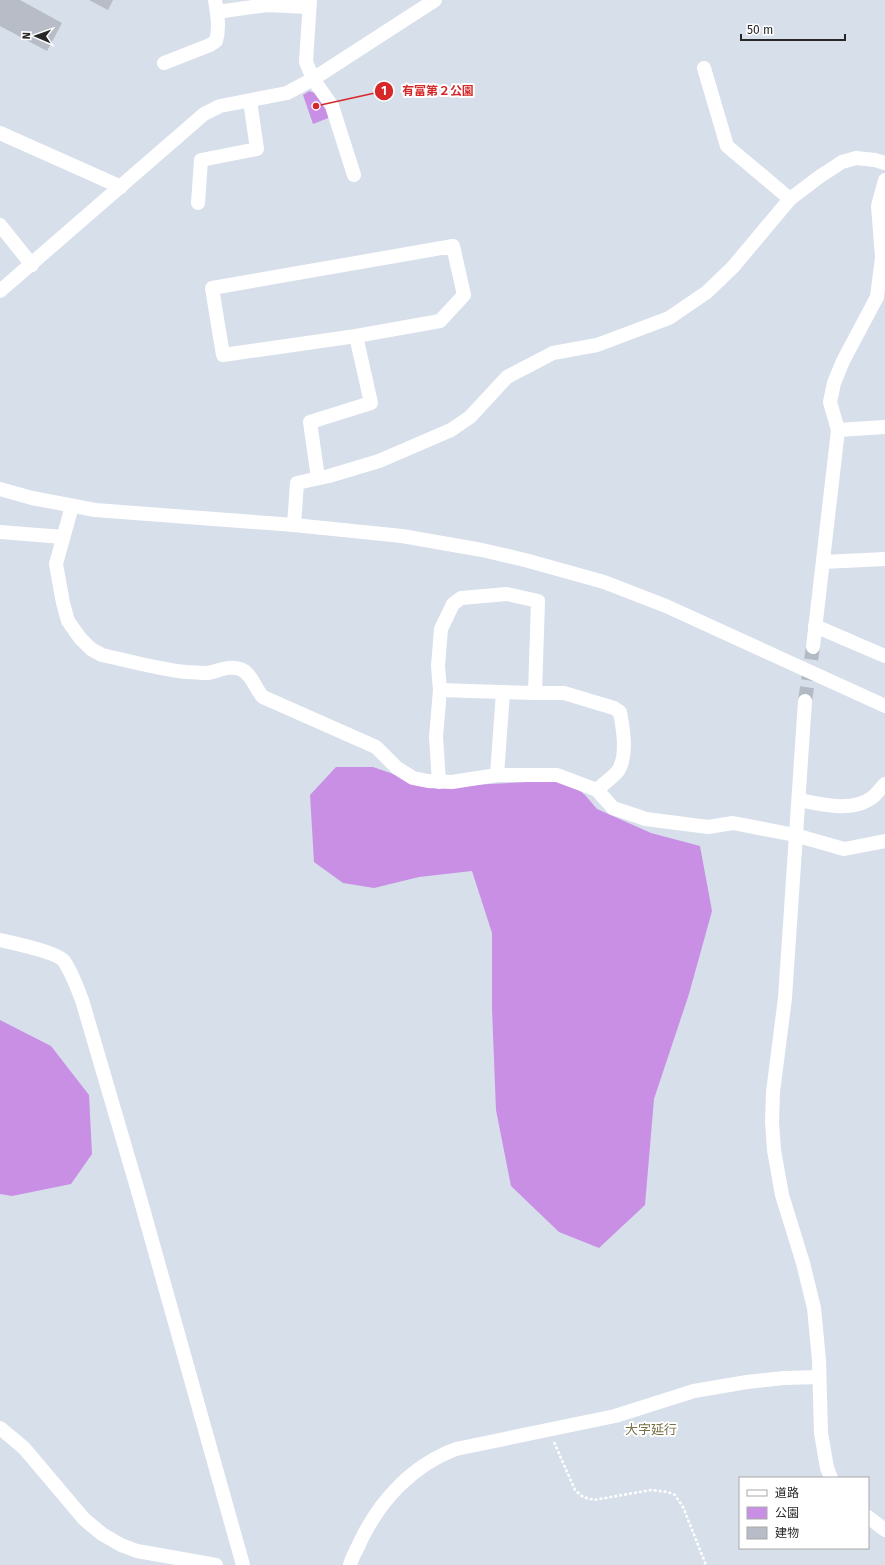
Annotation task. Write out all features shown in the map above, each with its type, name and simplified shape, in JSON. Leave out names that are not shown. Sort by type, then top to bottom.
[{"type":"street","points":[[0,291],[32,265],[204,114],[220,106],[287,93],[313,79],[435,0]]},
{"type":"street","points":[[164,63],[210,45],[216,41],[218,34],[216,6],[309,3],[306,62],[313,79],[332,106],[339,149],[354,175]]},
{"type":"street","points":[[704,68],[726,146],[790,199]]},
{"type":"street","points":[[198,202],[201,160],[257,149],[250,100]]},
{"type":"street","points":[[0,133],[121,186]]},
{"type":"street","points":[[294,525],[297,483],[379,461],[422,444],[451,430],[470,417],[507,377],[553,353],[597,345],[669,318],[707,292],[733,267],[790,199],[842,162],[856,158],[875,160],[885,163]]},
{"type":"street","points":[[813,647],[838,430],[830,402],[834,383],[843,361],[881,300],[882,257],[878,206],[885,180]]},
{"type":"street","points":[[0,225],[32,265]]},
{"type":"street","points":[[453,246],[464,295],[440,320],[356,336],[224,355],[212,288],[453,246]]},
{"type":"street","points":[[318,478],[310,422],[371,403],[356,336]]},
{"type":"street","points":[[838,430],[885,427]]},
{"type":"street","points":[[0,489],[32,498],[95,510],[294,525],[441,542],[525,560],[604,582],[666,606],[885,706]]},
{"type":"street","points":[[72,506],[56,564],[63,603],[68,621],[80,638],[91,649],[102,655],[186,672],[208,672],[223,668],[242,670],[247,673],[259,693],[264,697],[376,747],[397,768],[413,778],[439,782],[452,782],[497,775],[557,775],[597,790],[613,808],[646,819],[708,827],[733,823],[795,835],[844,848],[885,841]]},
{"type":"street","points":[[0,532],[63,537]]},
{"type":"street","points":[[823,562],[885,559]]},
{"type":"street","points":[[439,782],[436,737],[440,690],[438,666],[441,629],[453,604],[461,598],[507,594],[538,601],[535,693]]},
{"type":"street","points":[[815,626],[885,656]]},
{"type":"street","points":[[440,690],[564,693],[614,708],[620,712],[625,735],[623,755],[618,770],[597,790]]},
{"type":"street","points":[[497,775],[503,692]]},
{"type":"street","points":[[805,701],[785,998],[773,1092],[772,1122],[774,1150],[782,1195],[803,1263],[814,1308],[821,1433],[830,1477]]},
{"type":"street","points":[[799,800],[820,805],[843,806],[859,804],[873,796],[885,784]]},
{"type":"street","points":[[0,940],[49,953],[63,960],[82,1000],[243,1565]]},
{"type":"street","points":[[350,1565],[375,1515],[392,1493],[422,1467],[441,1455],[456,1449],[550,1431],[614,1416],[694,1391],[747,1382],[819,1376]]},
{"type":"street","points":[[0,1428],[24,1448],[84,1519],[102,1534],[137,1552],[216,1565]]},
{"type":"street","points":[[869,1518],[885,1530]]},
{"type":"path","points":[[550,1431],[575,1490],[583,1497],[594,1500],[651,1490],[668,1492],[674,1496],[683,1507],[706,1565]]},
{"type":"green space","points":[[309,91],[318,94],[331,117],[313,124],[303,95]]},
{"type":"green space","points":[[336,767],[373,767],[431,787],[567,780],[585,795],[597,809],[651,833],[700,846],[712,911],[689,994],[654,1099],[645,1205],[599,1248],[559,1232],[511,1186],[496,1110],[492,1009],[492,933],[472,871],[419,877],[374,888],[343,883],[314,862],[310,795]]},
{"type":"green space","points":[[0,1020],[51,1046],[89,1095],[92,1154],[71,1184],[12,1196],[0,1194]]},
{"type":"building","points":[[0,0],[20,0],[62,23],[47,51],[0,26]]},
{"type":"building","points":[[89,0],[113,0],[108,10]]},
{"type":"tunnel","points":[[805,701],[813,647]]},
{"type":"place","name":"有富第２公園","points":[[316,106]]},
{"type":"district","name":"大字延行","points":[[651,1429]]}]
